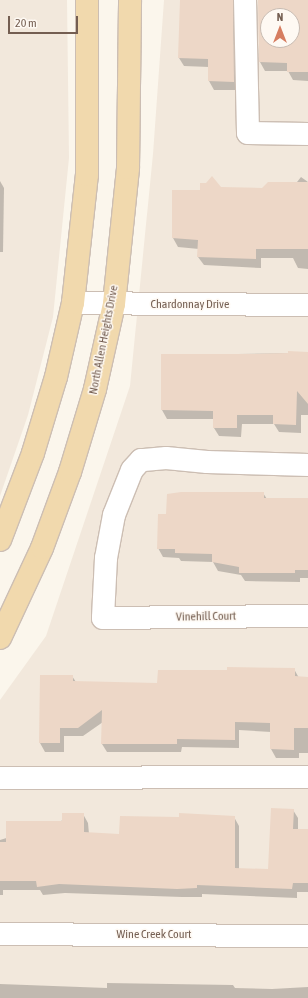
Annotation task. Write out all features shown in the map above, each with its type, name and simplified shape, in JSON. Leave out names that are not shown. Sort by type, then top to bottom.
[{"type":"main road","points":[[0,540],[33,453],[56,377],[73,302],[87,175],[87,0]]},
{"type":"main road","name":"North Allen Heights Drive","points":[[0,638],[42,548],[70,472],[95,389],[114,304],[128,168],[130,0]]},
{"type":"street","points":[[245,0],[248,133],[308,134]]},
{"type":"street","name":"Chardonnay Drive","points":[[73,302],[114,304],[308,305]]},
{"type":"street","name":"Vinehill Court","points":[[308,465],[207,462],[166,458],[141,460],[132,470],[114,515],[106,558],[103,618],[308,616]]},
{"type":"street","points":[[0,778],[308,777]]},
{"type":"street","name":"Wine Creek Court","points":[[0,934],[308,936]]},
{"type":"shaded area","points":[[0,0],[67,0],[69,158],[53,317],[28,415],[0,496]]},
{"type":"shaded area","points":[[164,0],[308,0],[308,998],[0,998],[0,700],[46,636],[130,386],[153,154]]},
{"type":"building","points":[[180,0],[233,0],[234,82],[208,81],[208,59],[178,58]]},
{"type":"building","points":[[258,0],[308,0],[308,72],[287,72],[287,63],[259,62]]},
{"type":"building","points":[[212,176],[221,187],[262,188],[268,182],[308,182],[308,249],[256,249],[256,259],[197,257],[198,240],[172,238],[172,190],[200,190],[200,183],[206,183]]},
{"type":"building","points":[[288,351],[308,352],[308,404],[297,391],[296,425],[273,424],[273,415],[237,415],[237,428],[213,428],[213,411],[161,410],[161,354],[252,354],[288,353]]},
{"type":"building","points":[[181,492],[264,492],[264,498],[308,498],[308,570],[295,570],[295,573],[239,573],[239,567],[212,562],[212,554],[175,553],[175,549],[157,549],[158,514],[166,514],[167,494]]},
{"type":"building","points":[[227,667],[295,668],[295,676],[308,677],[308,728],[294,728],[294,750],[270,749],[270,723],[235,722],[235,740],[177,739],[177,744],[101,744],[102,710],[78,728],[60,728],[60,743],[39,743],[40,675],[73,675],[73,681],[157,683],[158,670],[227,670]]},
{"type":"building","points":[[271,808],[294,809],[293,829],[308,829],[308,883],[293,883],[292,889],[197,885],[197,888],[177,889],[59,884],[37,887],[36,881],[0,881],[0,842],[6,842],[6,821],[62,821],[62,813],[84,813],[84,832],[119,834],[120,816],[179,817],[179,813],[235,816],[235,868],[268,869]]}]
